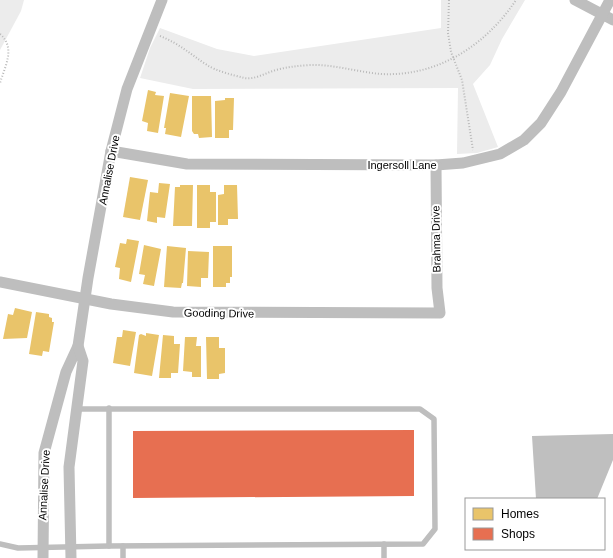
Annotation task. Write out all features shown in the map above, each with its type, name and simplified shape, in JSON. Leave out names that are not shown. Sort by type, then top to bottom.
[{"type":"street","name":"Annalise Drive","points":[[43,553],[44,453],[66,372],[78,346],[111,151],[127,89],[162,0]]},
{"type":"street","points":[[575,0],[613,20]]},
{"type":"street","name":"Ingersoll Lane","points":[[111,151],[187,164],[436,165],[463,163],[500,154],[524,140],[541,123],[561,92],[610,0]]},
{"type":"street","name":"Brahma Drive","points":[[436,165],[437,288],[440,313]]},
{"type":"street","name":"Gooding Drive","points":[[0,282],[111,304],[188,312],[440,313]]},
{"type":"street","name":"Annalise Drive","points":[[70,558],[69,467],[83,361],[78,346]]},
{"type":"lane","points":[[0,544],[43,553],[70,547],[109,546],[423,544],[435,529],[434,419],[420,409],[77,408]]},
{"type":"lane","points":[[109,408],[109,546]]},
{"type":"lane","points":[[384,544],[384,558]]},
{"type":"lane","points":[[123,546],[123,558]]},
{"type":"path","points":[[448,0],[448,33],[451,52],[462,80],[473,150]]},
{"type":"path","points":[[160,36],[183,46],[208,65],[245,78],[254,78],[292,66],[311,65],[382,74],[404,72],[429,67],[454,58],[469,50],[492,31],[516,0]]},
{"type":"path","points":[[0,34],[8,46],[10,55],[0,83]]},
{"type":"shaded area","points":[[0,0],[24,0],[21,11],[0,50]]},
{"type":"shaded area","points":[[441,0],[525,0],[502,39],[490,65],[473,84],[498,147],[477,153],[457,154],[458,88],[193,89],[140,78],[150,48],[160,28],[217,49],[254,56],[441,28]]},
{"type":"shaded area","points":[[613,434],[613,460],[597,498],[536,498],[532,436]]},
{"type":"building: Homes","points":[[148,90],[156,92],[155,95],[164,96],[158,133],[147,131],[148,123],[142,121]]},
{"type":"building: Homes","points":[[170,93],[189,96],[181,137],[165,134],[166,128],[164,128]]},
{"type":"building: Homes","points":[[192,96],[211,96],[212,137],[199,138],[198,134],[194,134],[192,131]]},
{"type":"building: Homes","points":[[225,98],[234,98],[233,130],[229,130],[229,138],[215,138],[215,101],[225,100]]},
{"type":"building: Homes","points":[[130,177],[148,180],[140,220],[123,217]]},
{"type":"building: Homes","points":[[159,183],[170,184],[165,218],[157,217],[157,223],[147,221],[150,192],[158,193]]},
{"type":"building: Homes","points":[[180,185],[193,185],[192,226],[173,226],[175,187],[180,187]]},
{"type":"building: Homes","points":[[197,185],[210,185],[210,192],[216,192],[216,222],[210,222],[210,228],[197,228]]},
{"type":"building: Homes","points":[[224,185],[237,185],[238,219],[228,219],[228,225],[218,225],[218,195],[224,194]]},
{"type":"building: Homes","points":[[127,239],[139,241],[131,282],[119,279],[120,268],[115,267],[120,243],[126,244]]},
{"type":"building: Homes","points":[[144,245],[161,249],[154,286],[143,284],[145,275],[139,274]]},
{"type":"building: Homes","points":[[167,246],[186,248],[183,283],[181,288],[164,287]]},
{"type":"building: Homes","points":[[213,246],[232,246],[232,277],[230,277],[230,283],[226,283],[226,287],[213,287]]},
{"type":"building: Homes","points":[[188,251],[209,252],[208,278],[201,278],[201,287],[187,286]]},
{"type":"building: Homes","points":[[15,308],[32,312],[27,338],[3,339],[8,314],[13,315]]},
{"type":"building: Homes","points":[[36,312],[49,314],[49,317],[52,318],[52,322],[54,322],[49,352],[43,351],[42,356],[29,354]]},
{"type":"building: Homes","points":[[123,330],[136,332],[130,366],[113,363],[117,337],[122,337]]},
{"type":"building: Homes","points":[[146,333],[159,335],[152,376],[134,373],[139,335],[141,334],[146,336]]},
{"type":"building: Homes","points":[[163,335],[174,336],[174,344],[180,344],[178,373],[171,373],[171,378],[159,378]]},
{"type":"building: Homes","points":[[185,337],[197,337],[196,346],[201,346],[201,377],[192,377],[192,372],[183,371]]},
{"type":"building: Homes","points":[[206,337],[219,337],[219,348],[225,348],[225,373],[219,374],[219,379],[207,379]]},
{"type":"building: Shops","points":[[414,430],[414,496],[133,498],[133,431]]}]
